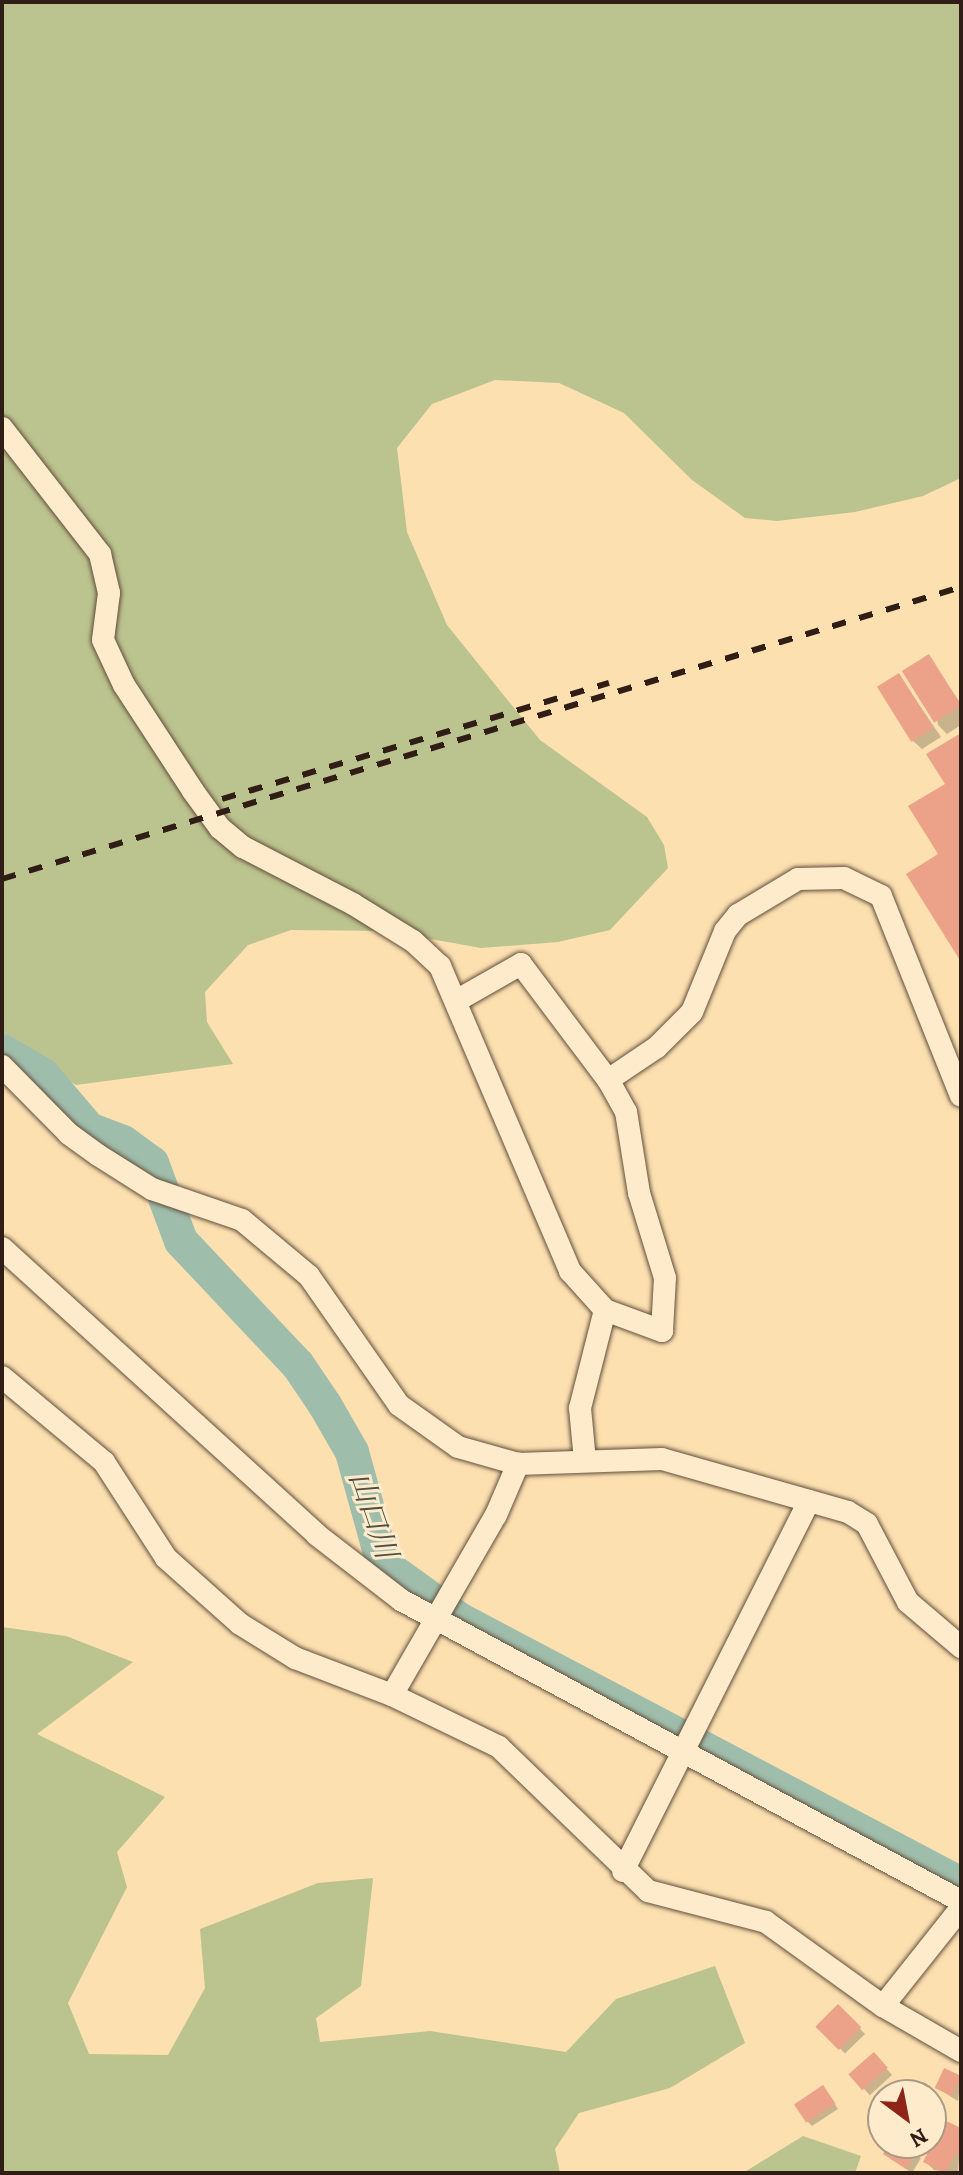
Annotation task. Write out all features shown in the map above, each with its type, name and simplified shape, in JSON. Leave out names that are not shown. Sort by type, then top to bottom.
[{"type":"street","points":[[2,428],[100,554],[109,593],[103,640],[124,685],[220,828],[276,868],[353,904],[413,941],[440,966],[458,1000],[570,1271],[605,1310],[662,1331],[665,1278],[639,1193],[626,1112],[608,1080],[521,964],[458,1000]]},
{"type":"street","points":[[608,1080],[657,1047],[692,1012],[725,931],[738,915],[798,879],[844,878],[881,896],[961,1096]]},
{"type":"street","points":[[2,1066],[69,1134],[152,1189],[242,1220],[309,1276],[399,1405],[458,1447],[518,1464],[662,1459],[809,1501],[867,1524],[908,1602],[961,1647]]},
{"type":"street","points":[[2,1248],[317,1535],[401,1600],[961,1901]]},
{"type":"street","points":[[585,1461],[580,1408],[605,1310]]},
{"type":"street","points":[[2,1377],[104,1462],[166,1558],[240,1624],[295,1658],[392,1695],[499,1747],[623,1871],[648,1891],[766,1922],[883,2006],[961,2051]]},
{"type":"street","points":[[392,1695],[501,1505],[518,1464]]},
{"type":"street","points":[[623,1871],[809,1501]]},
{"type":"street","points":[[883,2006],[961,1908]]},
{"type":"green space","points":[[2,2],[961,2],[961,478],[923,496],[855,512],[777,521],[745,518],[692,480],[624,413],[559,383],[495,380],[432,404],[397,448],[407,532],[447,625],[540,740],[647,817],[664,845],[668,868],[610,930],[558,942],[481,948],[386,931],[291,930],[248,945],[205,992],[207,1022],[233,1064],[76,1085],[2,1043]]},
{"type":"green space","points":[[2,1627],[66,1636],[133,1662],[37,1734],[165,1797],[117,1852],[127,1887],[68,2003],[89,2054],[168,2055],[205,1988],[200,1929],[318,1883],[373,1878],[361,1986],[316,2018],[320,2042],[430,2031],[566,2052],[616,1999],[715,1966],[745,2043],[670,2088],[579,2113],[555,2149],[560,2173],[2,2173]]},
{"type":"green space","points":[[803,2136],[861,2156],[855,2173],[743,2173]]},
{"type":"building","points":[[929,654],[961,705],[934,723],[902,671]]},
{"type":"building","points":[[899,673],[933,728],[911,742],[877,687]]},
{"type":"building","points":[[961,733],[961,962],[906,874],[938,854],[908,806],[945,784],[926,754]]},
{"type":"building","points":[[838,2004],[861,2027],[839,2050],[815,2027]]},
{"type":"building","points":[[874,2052],[888,2068],[875,2079],[867,2079],[867,2086],[862,2090],[848,2074]]},
{"type":"building","points":[[944,2068],[961,2076],[952,2096],[947,2094],[947,2079],[939,2079]]},
{"type":"building","points":[[823,2085],[835,2103],[806,2123],[794,2105]]},
{"type":"building","points":[[947,2121],[961,2128],[961,2157],[955,2154],[945,2173],[923,2162],[924,2159],[947,2159]]},
{"type":"building","points":[[891,2159],[912,2159],[906,2169]]},
{"type":"waterway","name":"山口川","points":[[2,1051],[43,1075],[89,1129],[123,1142],[152,1163],[181,1241],[298,1365],[325,1405],[352,1452],[383,1564],[459,1619],[961,1884]]},
{"type":"railway","points":[[2,879],[961,587]]},
{"type":"railway","points":[[222,799],[609,683]]}]
